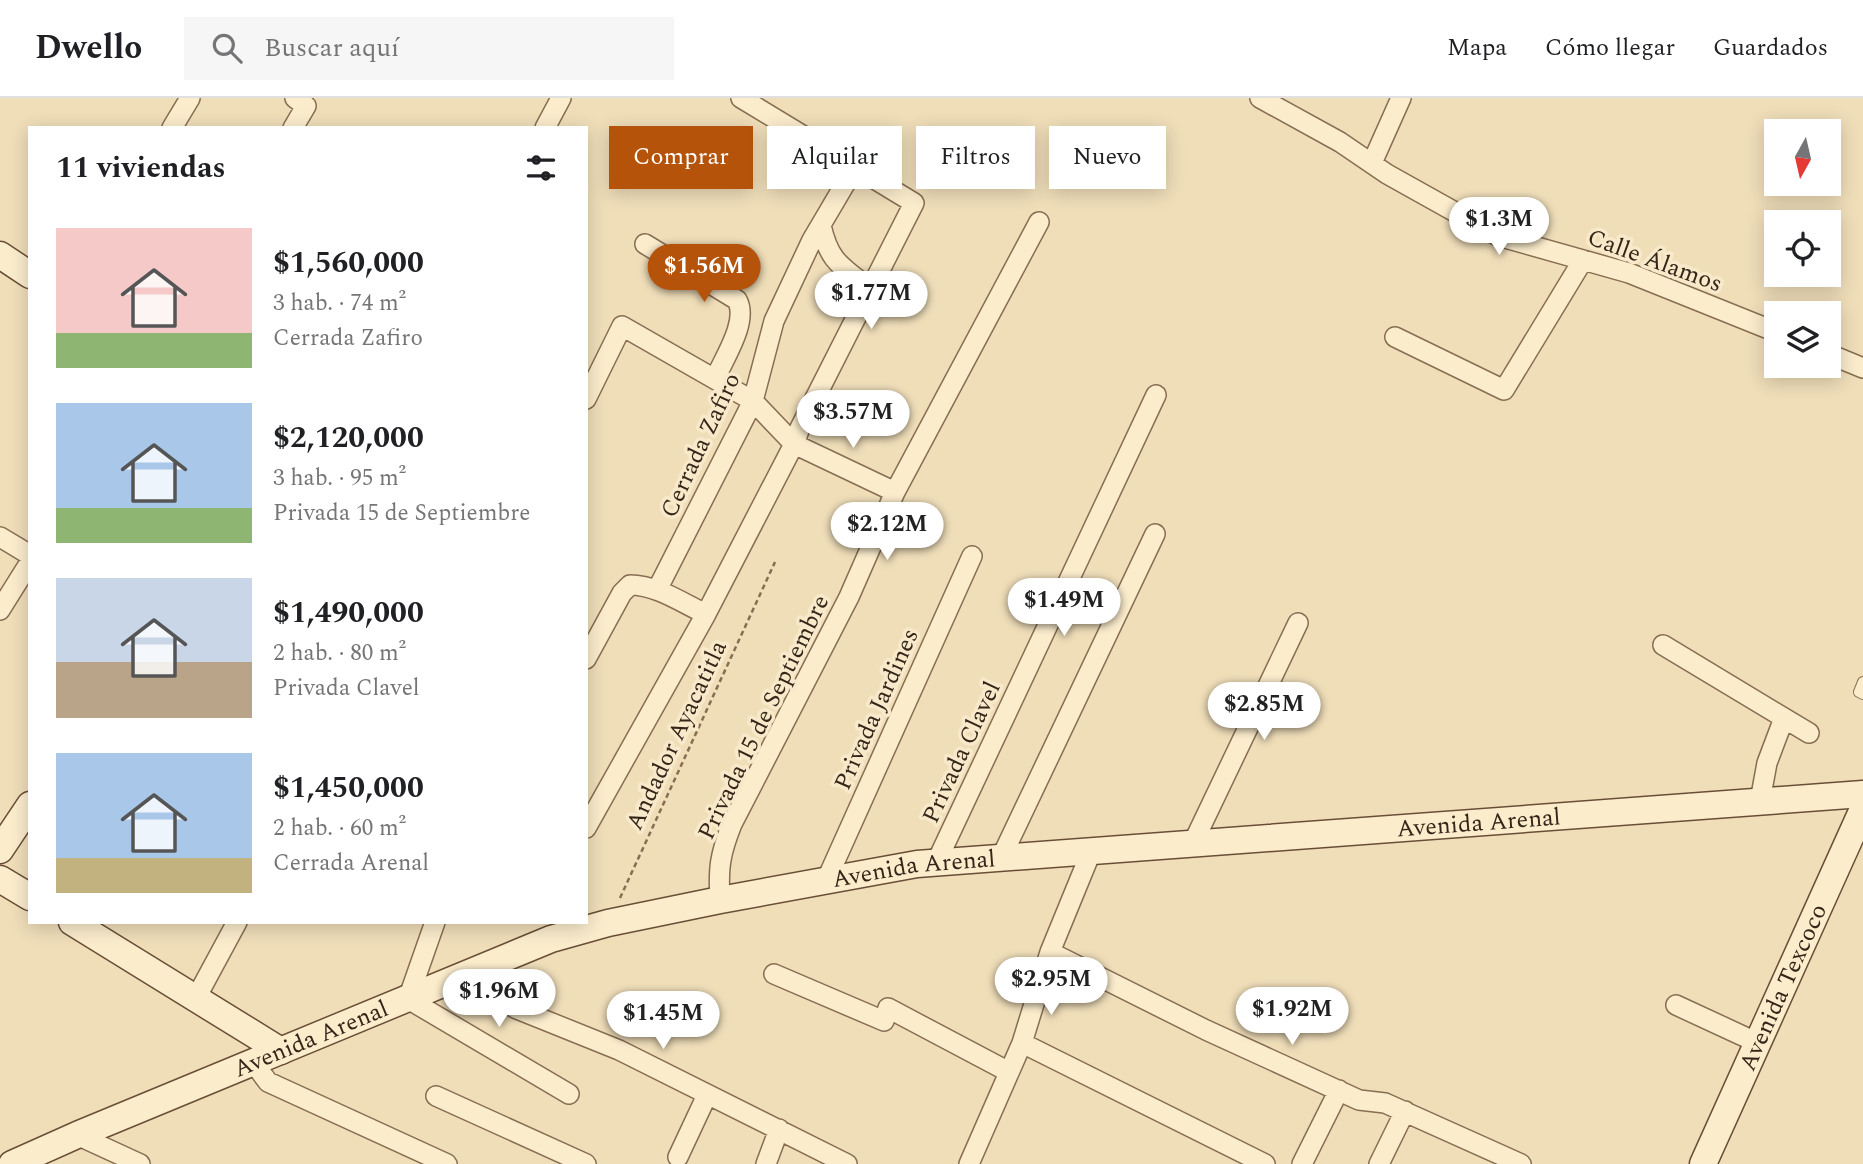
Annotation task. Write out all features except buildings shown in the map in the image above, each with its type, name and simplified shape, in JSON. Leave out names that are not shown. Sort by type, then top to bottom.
[{"type":"main road","points":[[0,255],[28,274]]},
{"type":"main road","name":"Avenida Arenal","points":[[12,1164],[551,939],[608,923],[720,900],[936,863],[1863,794]]},
{"type":"main road","points":[[0,850],[28,808]]},
{"type":"main road","name":"Avenida Texcoco","points":[[1703,1164],[1863,809]]},
{"type":"main road","points":[[0,879],[28,896]]},
{"type":"main road","points":[[75,924],[281,1051]]},
{"type":"street","points":[[173,126],[190,98]]},
{"type":"street","points":[[546,126],[561,98]]},
{"type":"street","points":[[741,98],[787,126]]},
{"type":"street","name":"Calle Álamos","points":[[1260,98],[1498,236],[1629,273],[1764,327]]},
{"type":"street","points":[[1372,163],[1401,98]]},
{"type":"street","points":[[293,126],[301,102]]},
{"type":"street","name":"Cerrada Zafiro","points":[[657,590],[752,401],[774,321],[816,232],[842,189]]},
{"type":"street","points":[[588,824],[706,614],[914,203],[891,189]]},
{"type":"street","name":"Privada 15 de Septiembre","points":[[720,900],[718,870],[732,824],[849,597],[895,492],[1038,222]]},
{"type":"street","points":[[816,232],[832,257],[870,289]]},
{"type":"street","points":[[645,243],[737,300],[741,308],[741,321],[715,379]]},
{"type":"street","points":[[1395,337],[1504,390],[1583,260]]},
{"type":"street","points":[[588,395],[622,326],[752,401],[794,444],[895,492]]},
{"type":"street","points":[[1841,359],[1863,368]]},
{"type":"street","name":"Privada Clavel","points":[[936,863],[1156,396]]},
{"type":"street","points":[[1001,858],[1155,534]]},
{"type":"street","points":[[0,537],[28,554]]},
{"type":"street","name":"Privada Jardines","points":[[826,881],[972,556]]},
{"type":"street","points":[[0,610],[28,565]]},
{"type":"street","points":[[588,655],[622,593],[630,585],[657,590],[706,614]]},
{"type":"street","points":[[1193,843],[1298,623]]},
{"type":"street","points":[[1663,645],[1810,733]]},
{"type":"street","points":[[1760,801],[1767,763],[1784,718]]},
{"type":"street","points":[[969,1164],[1022,1043],[1050,952],[1091,852]]},
{"type":"street","points":[[196,998],[236,924]]},
{"type":"street","points":[[434,924],[408,999],[569,1094]]},
{"type":"street","points":[[1050,952],[1206,1030],[1359,1100],[1385,1103],[1494,1158],[1521,1164]]},
{"type":"street","points":[[774,974],[884,1021],[888,1008],[1009,1072]]},
{"type":"street","points":[[458,979],[517,1009],[619,1050],[848,1164]]},
{"type":"street","points":[[1676,1006],[1758,1043]]},
{"type":"street","points":[[1022,1043],[1265,1164]]},
{"type":"street","points":[[253,1062],[268,1082],[447,1164]]},
{"type":"street","points":[[1302,1164],[1339,1090]]},
{"type":"street","points":[[436,1096],[586,1164]]},
{"type":"street","points":[[678,1157],[707,1096]]},
{"type":"street","points":[[1379,1164],[1405,1111]]},
{"type":"street","points":[[766,1164],[779,1129]]},
{"type":"street","points":[[77,1135],[140,1164]]},
{"type":"lane","points":[[1863,682],[1859,692],[1863,694]]},
{"type":"path","name":"Andador Ayacatitla","points":[[608,923],[775,562]]}]
